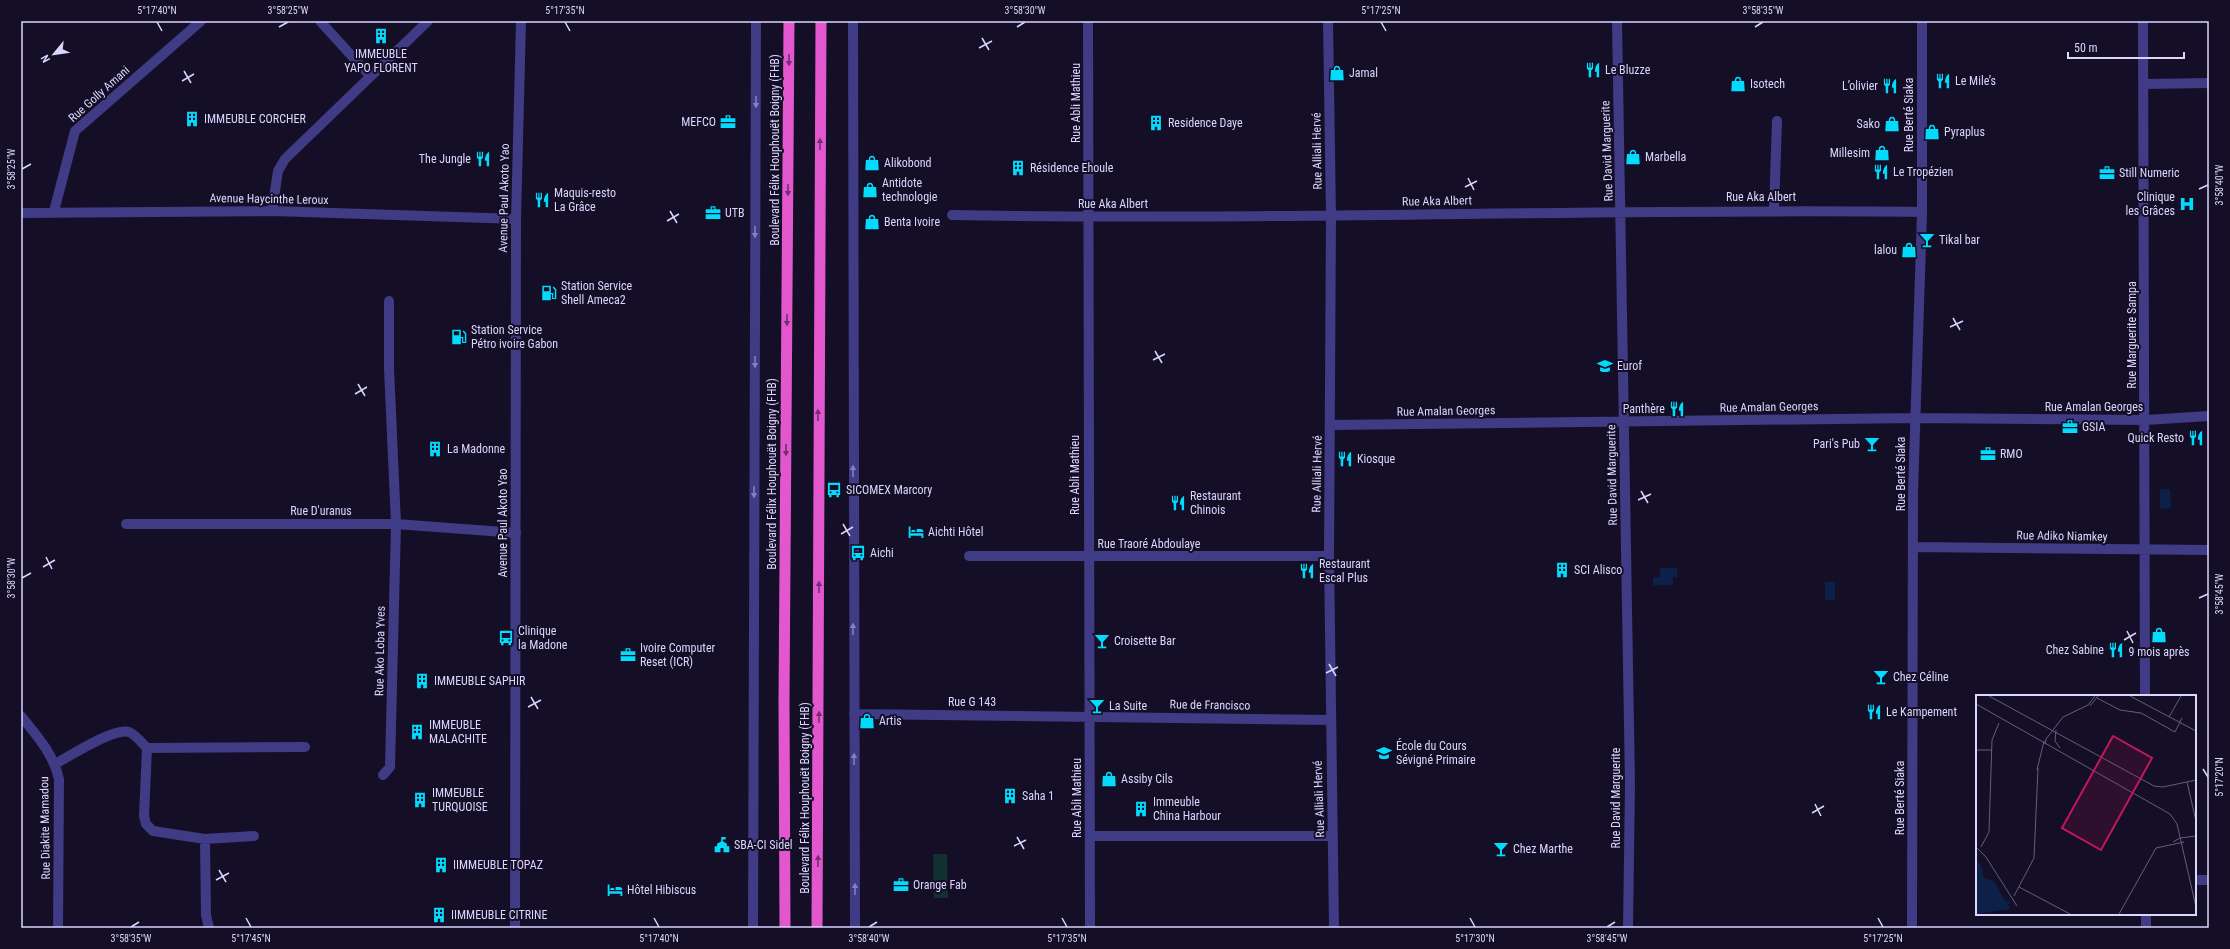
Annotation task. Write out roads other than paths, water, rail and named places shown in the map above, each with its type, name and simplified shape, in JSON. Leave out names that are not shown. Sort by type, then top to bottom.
[{"type":"highway","name":"Boulevard Félix Houphouët Boigny (FHB)","points":[[785,928],[784,692],[789,21]]},
{"type":"highway","name":"Boulevard Félix Houphouët Boigny (FHB)","points":[[817,928],[819,706],[818,281],[821,21]]},
{"type":"street","name":"Rue Golly Amani","points":[[54,211],[76,131],[200,21]]},
{"type":"street","points":[[320,21],[370,76]]},
{"type":"street","points":[[272,211],[278,171],[285,159],[428,21]]},
{"type":"street","name":"Avenue Paul Akoto Yao","points":[[515,928],[516,219],[521,21]]},
{"type":"street","points":[[753,928],[756,21]]},
{"type":"street","points":[[853,21],[855,928]]},
{"type":"street","name":"Rue Abli Mathieu","points":[[1088,21],[1090,928]]},
{"type":"street","name":"Rue Alliali Hervé","points":[[1328,21],[1331,216],[1329,556],[1330,720],[1334,928]]},
{"type":"street","name":"Rue David Marguerite","points":[[1617,21],[1617,70],[1622,210],[1630,784],[1628,928]]},
{"type":"street","name":"Rue Berté Siaka","points":[[1912,928],[1915,418],[1922,212],[1922,21]]},
{"type":"street","name":"Rue Marguerite Sampa","points":[[2143,21],[2146,420],[2144,550],[2145,695]]},
{"type":"street","points":[[2144,84],[2209,83]]},
{"type":"street","points":[[1774,210],[1777,121]]},
{"type":"street","name":"Rue Aka Albert","points":[[952,215],[1089,217],[1331,216],[1622,210],[1922,212]]},
{"type":"street","name":"Avenue Haycinthe Leroux","points":[[21,213],[54,211],[272,211],[516,219]]},
{"type":"street","name":"Rue Ako Loba Yves","points":[[383,775],[390,767],[396,524],[389,368],[389,302]]},
{"type":"street","name":"Rue Amalan Georges","points":[[1330,425],[1915,418],[2146,420],[2209,416]]},
{"type":"street","name":"Rue D'uranus","points":[[126,524],[396,524],[516,533]]},
{"type":"street","name":"Rue Adiko Niamkey","points":[[1914,547],[2209,550]]},
{"type":"street","name":"Rue Traoré Abdoulaye","points":[[969,556],[1329,556]]},
{"type":"street","name":"Rue G 143","points":[[854,714],[1090,716]]},
{"type":"street","name":"Rue Diakite Mamadou","points":[[21,716],[47,748],[55,764],[59,779],[58,928]]},
{"type":"street","name":"Rue de Francisco","points":[[1090,716],[1330,720]]},
{"type":"street","points":[[55,764],[117,732],[128,732],[140,740],[147,748],[144,816],[146,824],[153,831],[205,839],[254,836]]},
{"type":"street","points":[[147,748],[305,747]]},
{"type":"street","points":[[1090,836],[1333,836]]},
{"type":"street","points":[[205,839],[206,915],[208,928]]},
{"type":"street","points":[[2196,880],[2209,880]]},
{"type":"street","points":[[2146,915],[2146,928]]},
{"type":"water","points":[[2160,489],[2170,489],[2171,508],[2160,509]]},
{"type":"water","points":[[1660,568],[1677,568],[1677,577],[1673,577],[1673,585],[1653,585],[1653,577],[1660,577]]},
{"type":"water","points":[[1825,582],[1835,582],[1835,600],[1825,600]]},
{"type":"place","name":"IMMEUBLE YAPO FLORENT","points":[[381,36]]},
{"type":"place","name":"Le Bluzze","points":[[1593,70]]},
{"type":"place","name":"Jamal","points":[[1337,73]]},
{"type":"place","name":"Le Mile’s","points":[[1943,81]]},
{"type":"place","name":"Isotech","points":[[1738,84]]},
{"type":"place","name":"L’olivier","points":[[1890,86]]},
{"type":"place","name":"IMMEUBLE CORCHER","points":[[192,119]]},
{"type":"place","name":"MEFCO","points":[[728,122]]},
{"type":"place","name":"Residence Daye","points":[[1156,123]]},
{"type":"place","name":"Sako","points":[[1892,124]]},
{"type":"place","name":"Pyraplus","points":[[1932,132]]},
{"type":"place","name":"Millesim","points":[[1882,153]]},
{"type":"place","name":"Marbella","points":[[1633,157]]},
{"type":"place","name":"The Jungle","points":[[483,159]]},
{"type":"place","name":"Alikobond","points":[[872,163]]},
{"type":"place","name":"Résidence Ehoule","points":[[1018,168]]},
{"type":"place","name":"Le Tropézien","points":[[1881,172]]},
{"type":"place","name":"Still Numeric","points":[[2107,173]]},
{"type":"place","name":"Antidote technologie","points":[[870,190]]},
{"type":"place","name":"Maquis-resto La Grâce","points":[[542,200]]},
{"type":"place","name":"Clinique les Grâces","points":[[2187,204]]},
{"type":"place","name":"UTB","points":[[713,213]]},
{"type":"place","name":"Benta Ivoire","points":[[872,222]]},
{"type":"place","name":"Tikal bar","points":[[1927,240]]},
{"type":"place","name":"lalou","points":[[1909,250]]},
{"type":"place","name":"Station Service Shell Ameca2","points":[[549,293]]},
{"type":"place","name":"Station Service Pétro ivoire Gabon","points":[[459,337]]},
{"type":"place","name":"Eurof","points":[[1605,366]]},
{"type":"place","name":"Panthère","points":[[1677,409]]},
{"type":"place","name":"GSIA","points":[[2070,427]]},
{"type":"place","name":"Quick Resto","points":[[2196,438]]},
{"type":"place","name":"Pari's Pub","points":[[1872,444]]},
{"type":"place","name":"La Madonne","points":[[435,449]]},
{"type":"place","name":"RMO","points":[[1988,454]]},
{"type":"place","name":"Kiosque","points":[[1345,459]]},
{"type":"place","name":"SICOMEX Marcory","points":[[834,490]]},
{"type":"place","name":"Restaurant Chinois","points":[[1178,503]]},
{"type":"place","name":"Aichti Hôtel","points":[[916,532]]},
{"type":"place","name":"Aichi","points":[[858,553]]},
{"type":"place","name":"SCI Alisco","points":[[1562,570]]},
{"type":"place","name":"Restaurant Escal Plus","points":[[1307,571]]},
{"type":"place","name":"9 mois après","points":[[2159,635]]},
{"type":"place","name":"Clinique la Madone","points":[[506,638]]},
{"type":"place","name":"Croisette Bar","points":[[1102,641]]},
{"type":"place","name":"Chez Sabine","points":[[2116,650]]},
{"type":"place","name":"Ivoire Computer Reset (ICR)","points":[[628,655]]},
{"type":"place","name":"Chez Céline","points":[[1881,677]]},
{"type":"place","name":"IMMEUBLE SAPHIR","points":[[422,681]]},
{"type":"place","name":"La Suite","points":[[1097,706]]},
{"type":"place","name":"Le Kampement","points":[[1874,712]]},
{"type":"place","name":"Artis","points":[[867,721]]},
{"type":"place","name":"IMMEUBLE MALACHITE","points":[[417,732]]},
{"type":"place","name":"École du Cours Sévigné Primaire","points":[[1384,753]]},
{"type":"place","name":"Assiby Cils","points":[[1109,779]]},
{"type":"place","name":"Saha 1","points":[[1010,796]]},
{"type":"place","name":"IMMEUBLE TURQUOISE","points":[[420,800]]},
{"type":"place","name":"Immeuble China Harbour","points":[[1141,809]]},
{"type":"place","name":"SBA-CI Sidel","points":[[722,845]]},
{"type":"place","name":"Chez Marthe","points":[[1501,849]]},
{"type":"place","name":"IIMMEUBLE TOPAZ","points":[[441,865]]},
{"type":"place","name":"Orange Fab","points":[[901,885]]},
{"type":"place","name":"Hôtel Hibiscus","points":[[615,890]]},
{"type":"place","name":"IIMMEUBLE CITRINE","points":[[439,915]]}]
